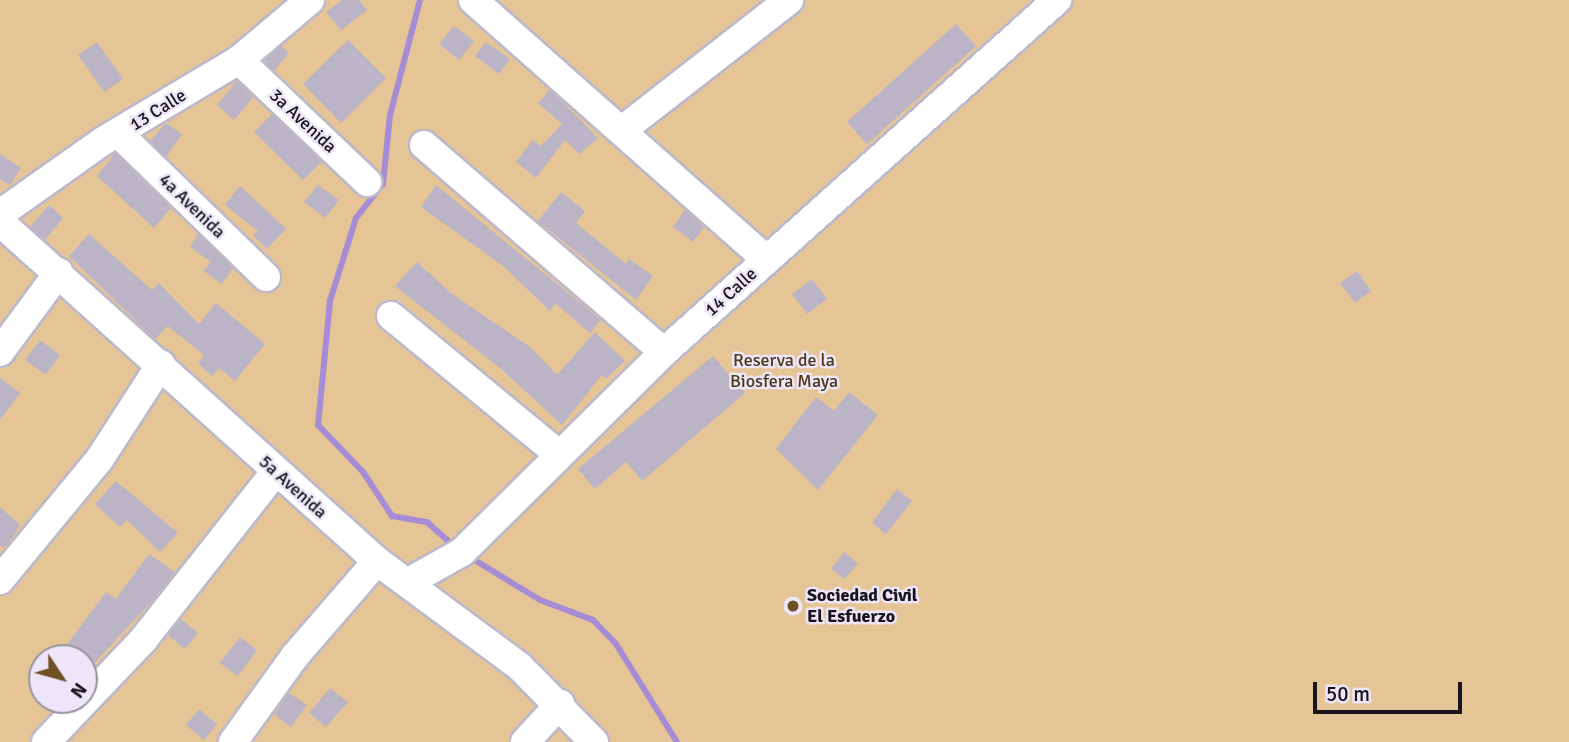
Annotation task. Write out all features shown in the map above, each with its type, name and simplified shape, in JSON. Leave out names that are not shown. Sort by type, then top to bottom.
[{"type":"street","name":"13 Calle","points":[[0,214],[119,134],[239,61],[310,0]]},
{"type":"street","points":[[473,0],[767,260]]},
{"type":"street","points":[[621,131],[789,0]]},
{"type":"street","name":"14 Calle","points":[[407,583],[462,552],[557,453],[664,352],[1057,0]]},
{"type":"street","name":"3a Avenida","points":[[239,61],[367,182]]},
{"type":"street","name":"4a Avenida","points":[[119,134],[266,277]]},
{"type":"street","points":[[424,145],[664,352]]},
{"type":"street","name":"5a Avenida","points":[[0,222],[161,364],[275,472],[377,561],[560,704],[594,742]]},
{"type":"street","points":[[0,352],[59,272]]},
{"type":"street","points":[[391,316],[557,453]]},
{"type":"street","points":[[0,580],[99,460],[161,364]]},
{"type":"street","points":[[47,742],[143,640],[275,472]]},
{"type":"street","points":[[233,742],[295,656],[377,561]]},
{"type":"street","points":[[525,742],[560,704]]},
{"type":"green space","name":"Reserva de la Biosfera Maya","points":[[0,0],[1569,0],[1569,742],[0,742]]},
{"type":"building","points":[[342,0],[359,0],[367,10],[341,30],[326,12]]},
{"type":"building","points":[[956,24],[976,46],[867,144],[847,122]]},
{"type":"building","points":[[454,26],[474,41],[459,60],[439,44]]},
{"type":"building","points":[[348,40],[386,78],[341,123],[303,84]]},
{"type":"building","points":[[97,42],[123,79],[104,92],[78,55]]},
{"type":"building","points":[[486,42],[510,59],[499,74],[475,56]]},
{"type":"building","points":[[281,46],[289,53],[274,71],[264,61]]},
{"type":"building","points":[[237,81],[253,97],[234,120],[217,105]]},
{"type":"building","points":[[550,90],[598,138],[579,154],[565,140],[536,178],[516,162],[533,140],[541,146],[562,124],[538,103]]},
{"type":"building","points":[[272,114],[322,162],[303,180],[254,132]]},
{"type":"building","points":[[166,123],[182,134],[166,157],[150,141]]},
{"type":"building","points":[[115,153],[171,208],[154,228],[97,176]]},
{"type":"building","points":[[0,154],[21,168],[10,185],[0,179]]},
{"type":"building","points":[[318,185],[339,200],[325,218],[304,202]]},
{"type":"building","points":[[436,185],[601,320],[590,333],[555,303],[550,311],[503,266],[421,207]]},
{"type":"building","points":[[240,186],[286,229],[267,249],[253,235],[258,231],[225,205]]},
{"type":"building","points":[[561,192],[585,211],[576,223],[626,264],[629,259],[653,276],[636,300],[538,221]]},
{"type":"building","points":[[49,205],[63,218],[45,240],[30,227]]},
{"type":"building","points":[[685,210],[704,227],[693,242],[673,227]]},
{"type":"building","points":[[89,234],[152,290],[159,283],[199,324],[216,303],[265,344],[235,381],[219,368],[212,376],[198,363],[204,355],[168,326],[155,339],[69,256]]},
{"type":"building","points":[[198,234],[233,268],[222,284],[204,271],[211,262],[190,247]]},
{"type":"building","points":[[417,262],[452,294],[530,347],[557,375],[595,332],[625,361],[606,379],[602,375],[562,425],[500,368],[395,286]]},
{"type":"building","points":[[1357,271],[1371,291],[1355,303],[1340,283]]},
{"type":"building","points":[[812,279],[827,299],[807,314],[792,294]]},
{"type":"building","points":[[40,340],[60,355],[46,375],[25,360]]},
{"type":"building","points":[[713,356],[745,393],[642,481],[626,462],[595,489],[578,469]]},
{"type":"building","points":[[0,378],[20,393],[0,420]]},
{"type":"building","points":[[849,392],[878,415],[818,490],[776,449],[816,397],[834,411]]},
{"type":"building","points":[[116,481],[178,533],[160,552],[127,520],[120,527],[95,504]]},
{"type":"building","points":[[897,489],[912,501],[886,534],[872,523]]},
{"type":"building","points":[[0,507],[20,525],[7,546],[0,547]]},
{"type":"building","points":[[844,552],[858,563],[845,579],[831,569]]},
{"type":"building","points":[[149,554],[175,572],[98,659],[98,644],[67,644],[106,592],[116,599]]},
{"type":"building","points":[[181,619],[198,633],[185,649],[168,635]]},
{"type":"building","points":[[240,637],[257,650],[238,676],[220,663]]},
{"type":"building","points":[[330,688],[348,702],[326,727],[309,713]]},
{"type":"building","points":[[289,693],[307,705],[291,727],[274,714]]},
{"type":"building","points":[[199,709],[217,724],[204,740],[186,725]]},
{"type":"waterway","points":[[420,0],[390,115],[383,184],[356,218],[330,301],[318,425],[363,472],[392,516],[427,522],[456,548]]},
{"type":"waterway","points":[[468,556],[540,600],[593,620],[616,644],[677,742]]},
{"type":"place","name":"Sociedad Civil El Esfuerzo","points":[[793,606]]}]
